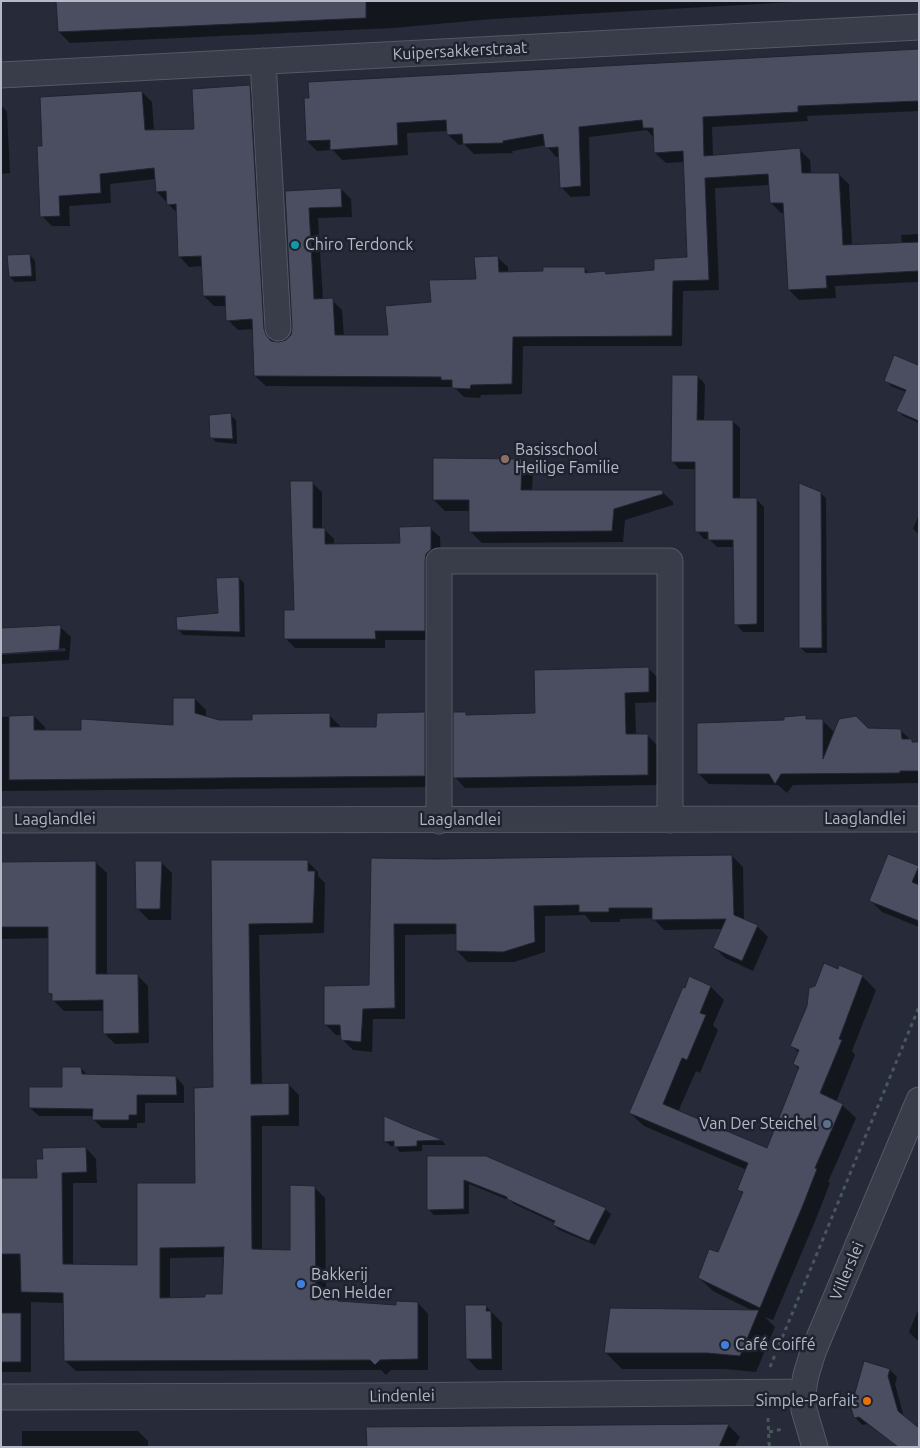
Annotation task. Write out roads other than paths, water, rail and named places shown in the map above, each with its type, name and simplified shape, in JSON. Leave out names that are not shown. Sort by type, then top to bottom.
[{"type":"street","name":"Kuipersakkerstraat","points":[[1,75],[919,27]]},
{"type":"street","points":[[263,62],[278,328]]},
{"type":"street","points":[[439,821],[439,561],[670,561],[670,820]]},
{"type":"street","name":"Laaglandlei","points":[[1,820],[919,819]]},
{"type":"street","name":"Villerslei","points":[[815,1447],[804,1410],[803,1392],[813,1352],[919,1100]]},
{"type":"street","name":"Lindenlei","points":[[1,1397],[803,1392]]},
{"type":"place","name":"Chiro Terdonck","points":[[295,245]]},
{"type":"place","name":"Basisschool Heilige Familie","points":[[505,459]]},
{"type":"place","name":"Van Der Steichel","points":[[827,1124]]},
{"type":"place","name":"Bakkerij Den Helder","points":[[301,1284]]},
{"type":"place","name":"Café Coiffé","points":[[725,1345]]},
{"type":"place","name":"Simple-Parfait","points":[[867,1401]]}]
